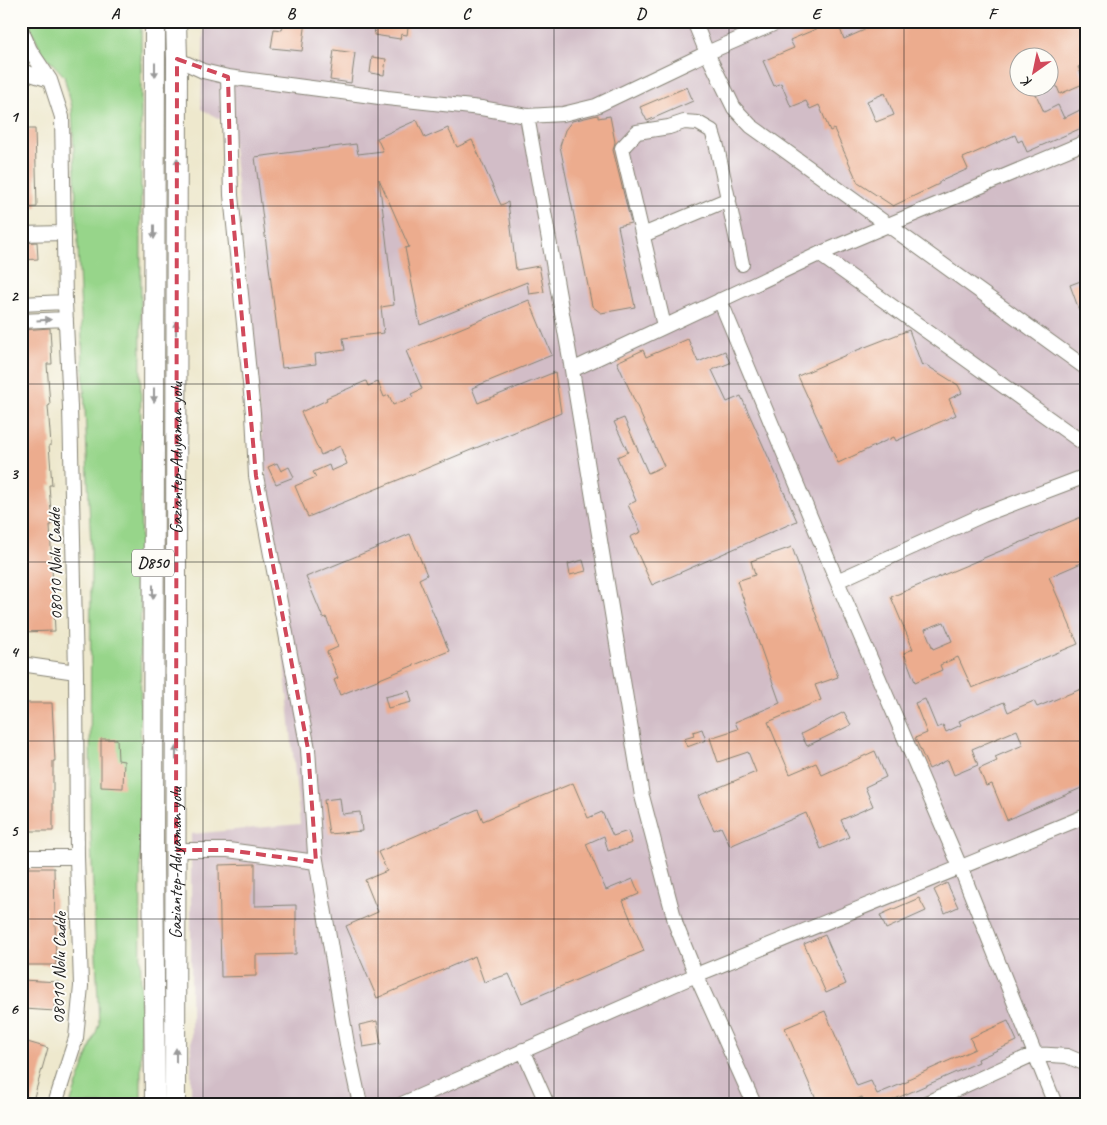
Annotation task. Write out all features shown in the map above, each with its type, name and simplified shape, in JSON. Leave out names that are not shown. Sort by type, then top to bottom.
[{"type":"highway","name":"Gaziantep-Adıyaman yolu","points":[[155,21],[153,813],[155,1104]]},
{"type":"highway","name":"Gaziantep-Adıyaman yolu","points":[[176,22],[178,59],[176,1104]]},
{"type":"street","points":[[694,21],[706,53],[734,108],[752,126],[1086,368]]},
{"type":"street","points":[[178,59],[203,71],[228,77],[387,98],[481,108],[527,116],[563,114],[596,106],[706,53],[780,21]]},
{"type":"street","name":"08010 Nolu Cadde","points":[[21,29],[30,50],[50,80],[62,117],[64,302],[70,407],[76,672],[77,857],[81,986],[76,1038],[55,1104]]},
{"type":"street","points":[[21,70],[50,80]]},
{"type":"street","points":[[228,77],[231,195],[252,403],[256,476],[308,750],[316,862],[360,1104]]},
{"type":"street","points":[[527,116],[572,370],[642,796],[676,925],[696,975],[754,1104]]},
{"type":"street","points":[[664,326],[622,148],[637,132],[669,127],[684,122],[698,123],[712,131],[729,199],[742,264]]},
{"type":"street","points":[[572,370],[886,224],[1086,142]]},
{"type":"street","points":[[643,235],[729,199]]},
{"type":"street","points":[[21,234],[64,233]]},
{"type":"street","points":[[819,254],[1086,445]]},
{"type":"street","points":[[720,300],[837,581],[961,869],[1055,1104]]},
{"type":"street","points":[[21,304],[64,302]]},
{"type":"street","points":[[21,321],[66,319]]},
{"type":"street","points":[[837,581],[983,515],[1086,476]]},
{"type":"street","points":[[21,664],[76,672]]},
{"type":"street","points":[[402,1104],[696,975],[961,869],[1086,816]]},
{"type":"street","points":[[176,850],[228,850],[316,862]]},
{"type":"street","points":[[21,857],[77,857]]},
{"type":"street","points":[[523,1050],[547,1104]]},
{"type":"street","points":[[924,1104],[1034,1054],[1067,1056],[1086,1064]]},
{"type":"highlighted area","points":[[177,59],[228,77],[231,195],[256,476],[308,749],[316,862],[228,850],[176,850]]},
{"type":"shaded area","points":[[204,21],[1086,21],[1086,1104],[191,1104],[191,834],[300,824],[231,125],[201,109]]},
{"type":"green space","points":[[30,21],[141,21],[141,1104],[70,1104],[99,1024],[90,819],[91,548],[72,107],[64,76],[42,52],[30,26]]},
{"type":"building","points":[[284,21],[306,21],[302,51],[271,48],[274,29],[282,30]]},
{"type":"building","points":[[376,21],[409,21],[407,35],[401,34],[400,39],[374,35]]},
{"type":"building","points":[[835,21],[837,21],[844,39],[885,21],[1086,21],[1086,64],[1078,67],[1085,83],[1060,94],[1060,48],[1010,48],[1010,98],[1038,98],[1044,112],[1058,105],[1064,118],[1082,109],[1086,118],[1086,126],[1027,152],[1022,140],[1018,142],[1015,135],[963,158],[968,169],[893,206],[858,183],[834,129],[830,131],[819,105],[810,109],[806,101],[791,107],[781,83],[774,86],[763,61],[794,48],[790,40]],"holes":[[[885,93],[894,115],[876,122],[867,101]]]},
{"type":"building","points":[[334,50],[355,53],[351,83],[330,80]]},
{"type":"building","points":[[372,57],[386,59],[384,75],[370,73]]},
{"type":"building","points":[[687,87],[693,101],[647,121],[640,107]]},
{"type":"building","points":[[598,115],[598,118],[610,116],[615,142],[613,150],[631,223],[618,226],[635,307],[601,313],[592,306],[560,146],[565,130],[572,121]]},
{"type":"building","points":[[417,120],[425,138],[448,128],[457,147],[472,140],[501,205],[508,202],[516,270],[539,266],[544,292],[529,294],[527,282],[420,325],[405,248],[409,247],[379,179],[394,305],[381,307],[384,333],[343,338],[345,350],[315,354],[316,364],[282,368],[255,157],[356,144],[358,154],[383,151],[377,138]]},
{"type":"building","points":[[21,129],[35,129],[37,207],[21,208]]},
{"type":"building","points":[[37,242],[38,259],[21,260],[21,243]]},
{"type":"building","points":[[1086,279],[1086,307],[1079,310],[1070,285]]},
{"type":"building","points":[[529,300],[552,355],[472,388],[478,403],[555,372],[561,413],[308,517],[295,486],[316,477],[313,472],[329,465],[331,471],[347,464],[340,446],[321,455],[301,412],[327,400],[326,398],[366,381],[368,386],[378,382],[384,397],[389,395],[393,405],[413,397],[411,394],[422,389],[406,351]]},
{"type":"building","points":[[50,328],[52,364],[47,364],[52,485],[49,485],[52,525],[50,525],[55,631],[21,632],[21,330]]},
{"type":"building","points":[[909,330],[922,366],[926,365],[958,385],[962,393],[949,399],[956,415],[896,441],[894,437],[838,463],[798,376]]},
{"type":"building","points":[[688,339],[698,362],[725,351],[730,363],[712,370],[727,402],[741,396],[797,521],[652,585],[630,537],[641,532],[628,505],[636,501],[617,457],[628,452],[614,422],[624,418],[648,473],[664,466],[617,362],[643,350],[646,357]]},
{"type":"building","points":[[277,463],[281,471],[289,467],[294,477],[276,484],[268,467]]},
{"type":"building","points":[[1086,515],[1086,561],[1049,577],[1078,644],[972,688],[958,657],[940,665],[942,670],[915,682],[904,653],[913,649],[891,597]],"holes":[[[944,622],[952,641],[933,649],[925,629]]]},
{"type":"building","points":[[410,534],[427,575],[419,579],[449,651],[340,695],[334,680],[338,678],[327,652],[338,647],[326,617],[323,618],[306,577]]},
{"type":"building","points":[[792,547],[838,677],[815,685],[821,700],[768,722],[790,774],[816,763],[822,775],[875,751],[886,777],[865,787],[873,806],[841,820],[849,837],[821,849],[806,813],[730,846],[721,827],[714,830],[698,796],[756,772],[748,752],[718,762],[710,738],[738,729],[735,722],[780,703],[737,581],[755,575],[751,561]]},
{"type":"building","points":[[583,560],[586,571],[570,575],[568,564]]},
{"type":"building","points":[[1086,687],[1086,786],[1007,820],[992,784],[986,786],[979,769],[997,761],[995,757],[1023,745],[1017,730],[972,749],[978,765],[954,775],[948,760],[929,769],[915,738],[927,733],[915,703],[925,699],[937,728],[943,725],[946,732],[961,725],[959,721],[1004,702],[1008,712],[1034,701],[1037,707]]},
{"type":"building","points":[[409,691],[412,702],[388,708],[385,697]]},
{"type":"building","points":[[21,703],[52,703],[55,761],[53,761],[53,831],[26,831],[26,829],[21,829],[21,772],[26,772],[25,717],[21,717]]},
{"type":"building","points":[[844,712],[851,725],[807,746],[801,734]]},
{"type":"building","points":[[702,729],[706,740],[687,747],[684,739],[694,736],[693,732]]},
{"type":"building","points":[[101,739],[117,739],[118,760],[124,761],[123,788],[101,787]]},
{"type":"building","points":[[573,783],[588,818],[602,812],[613,836],[628,831],[632,843],[608,851],[604,836],[586,844],[606,890],[633,879],[639,894],[623,901],[644,951],[522,1003],[509,974],[484,982],[475,956],[377,998],[346,926],[378,912],[365,880],[387,871],[378,852],[478,809],[483,821]]},
{"type":"building","points":[[340,798],[342,814],[360,812],[362,831],[329,834],[324,800]]},
{"type":"building","points":[[255,864],[255,906],[296,905],[296,954],[256,955],[256,976],[221,977],[219,865]]},
{"type":"building","points":[[26,868],[54,868],[56,965],[26,965]]},
{"type":"building","points":[[947,883],[958,907],[945,913],[934,890]]},
{"type":"building","points":[[919,898],[926,911],[886,929],[880,915]]},
{"type":"building","points":[[825,935],[846,984],[826,993],[804,944]]},
{"type":"building","points":[[21,980],[60,982],[60,997],[56,997],[55,1011],[24,1009],[25,991],[21,991]]},
{"type":"building","points":[[825,1011],[857,1086],[871,1081],[877,1094],[909,1081],[908,1079],[975,1049],[970,1038],[1008,1021],[1017,1041],[978,1059],[979,1062],[884,1104],[855,1104],[863,1100],[862,1097],[846,1104],[818,1104],[785,1028]]},
{"type":"building","points":[[377,1021],[381,1044],[363,1047],[359,1025]]},
{"type":"building","points":[[24,1041],[48,1048],[32,1104],[21,1104],[21,1049]]}]
